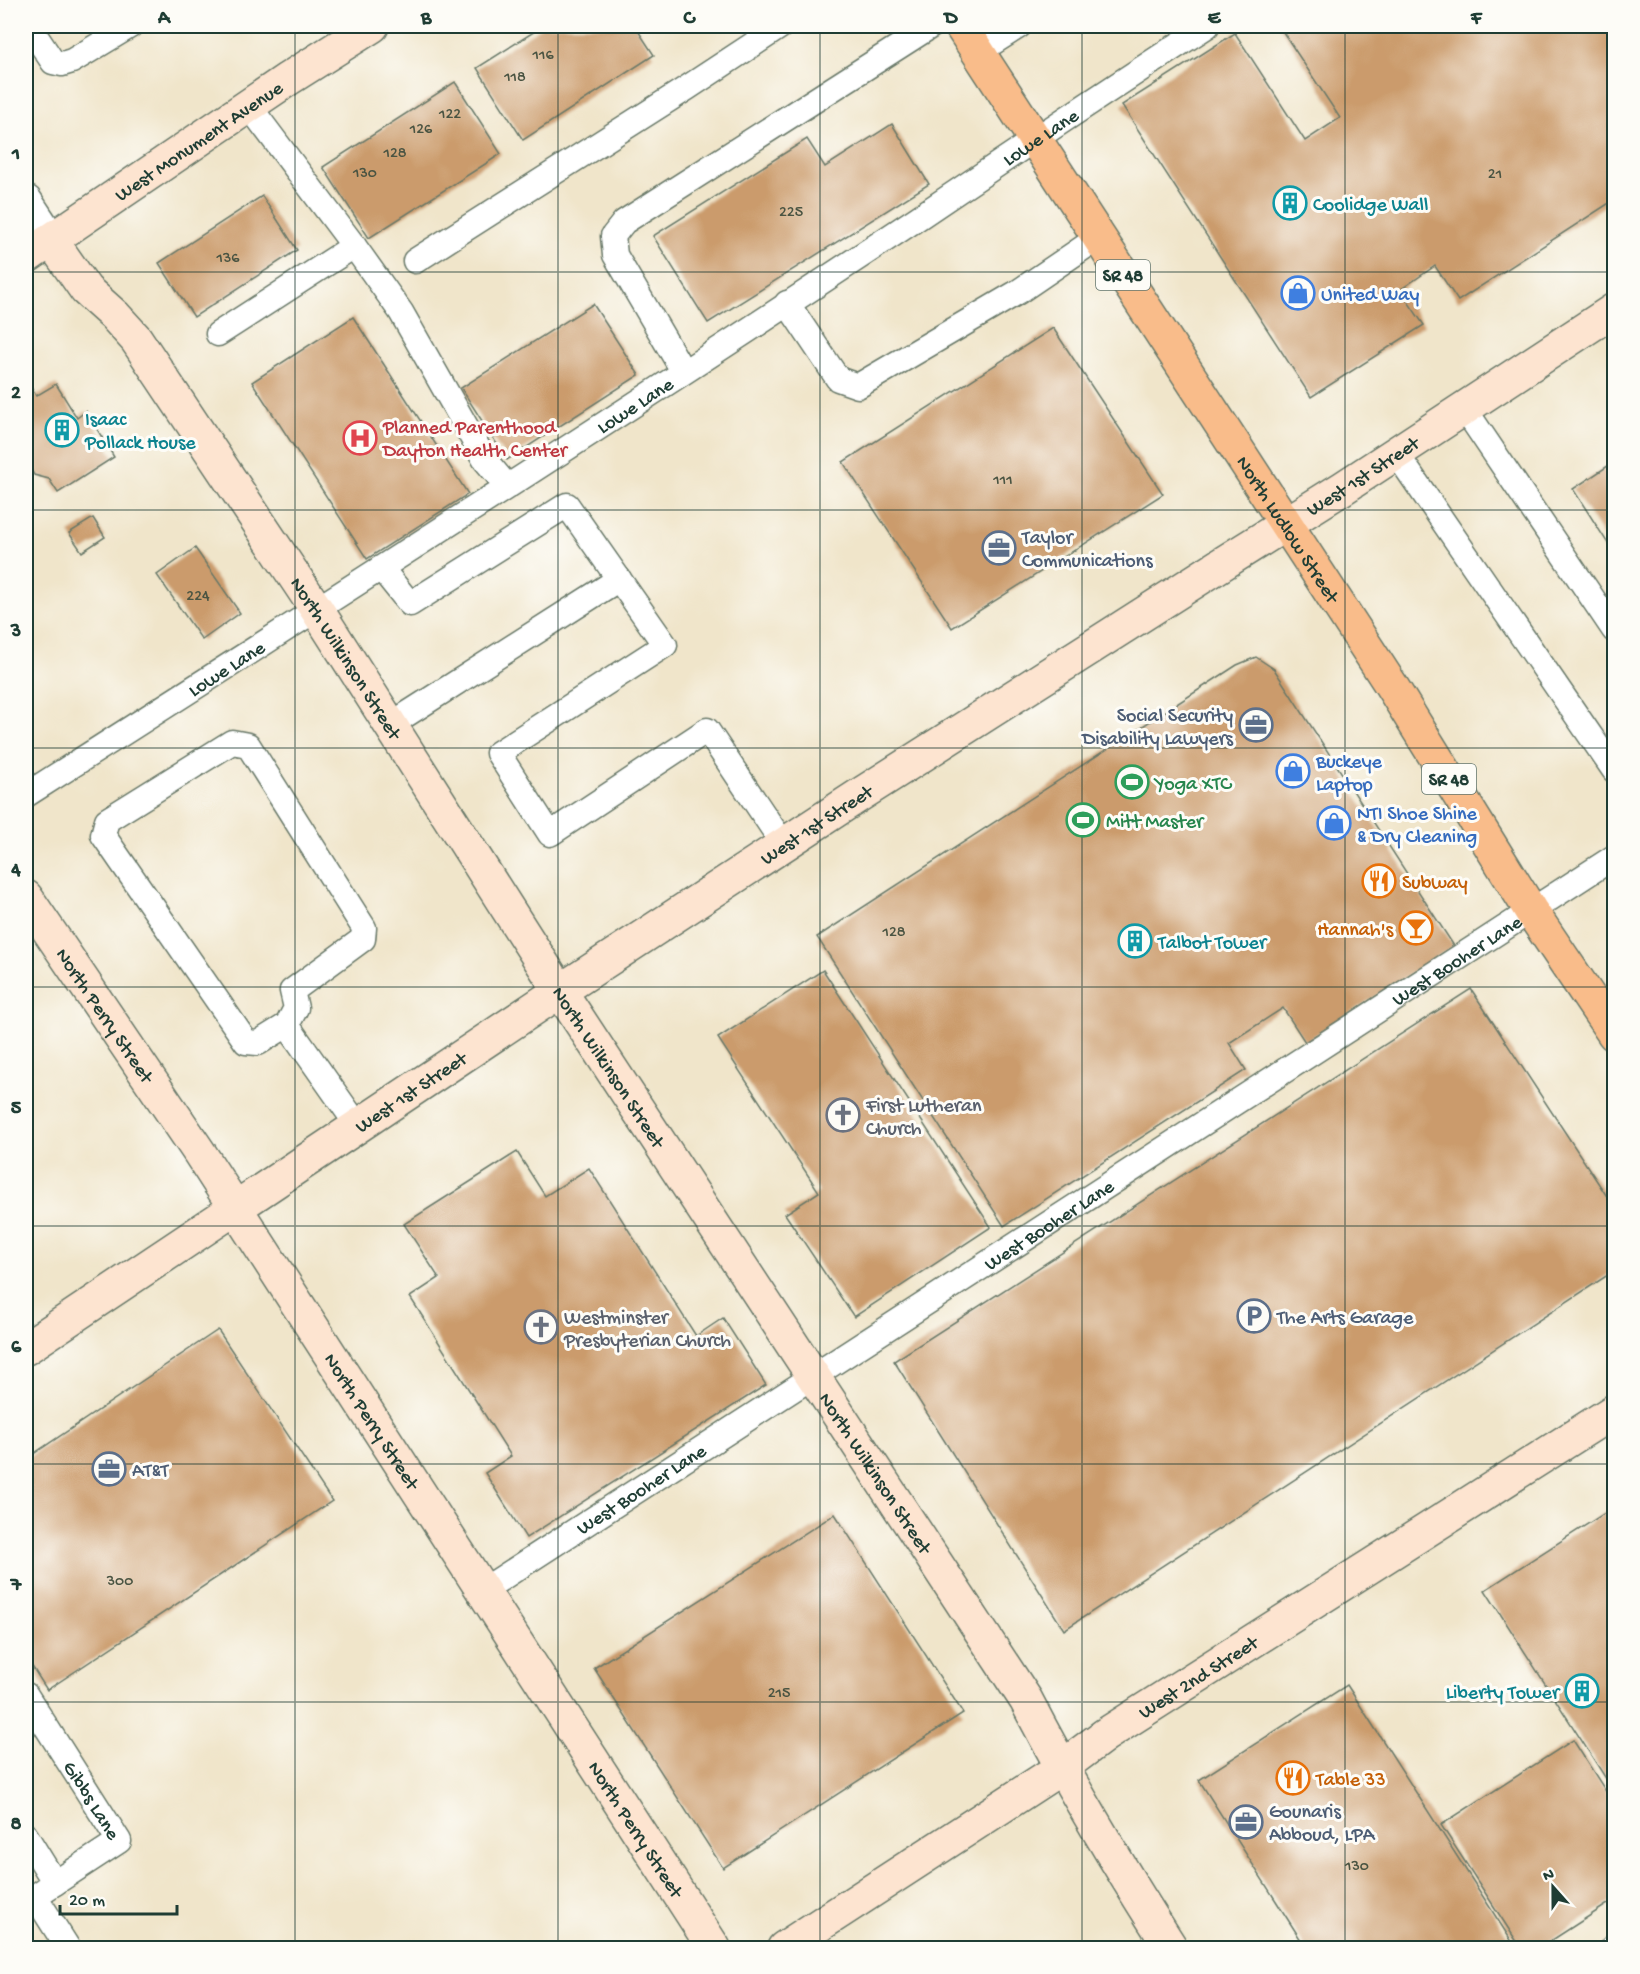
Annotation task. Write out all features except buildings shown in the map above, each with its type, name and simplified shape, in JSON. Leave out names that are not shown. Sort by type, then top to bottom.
[{"type":"main road","name":"West Monument Avenue","points":[[38,249],[288,78],[372,26]]},
{"type":"main road","name":"North Ludlow Street","points":[[970,39],[1287,523],[1531,911],[1614,1034]]},
{"type":"main road","name":"North Wilkinson Street","points":[[38,249],[115,316],[136,339],[317,610],[560,991],[1026,1700],[1061,1768],[1122,1872],[1171,1948]]},
{"type":"main road","name":"West 1st Street","points":[[26,1348],[560,991],[1396,453],[1614,310]]},
{"type":"main road","name":"North Perry Street","points":[[26,897],[236,1208],[714,1948]]},
{"type":"main road","name":"West 2nd Street","points":[[784,1948],[1061,1768],[1115,1729],[1614,1412]]},
{"type":"street","name":"North Wilkinson Street","points":[[26,202],[38,249]]},
{"type":"lane","points":[[29,26],[53,62],[62,64],[72,61],[130,26]]},
{"type":"lane","points":[[415,261],[781,26]]},
{"type":"lane","points":[[683,371],[615,255],[614,236],[624,222],[931,26]]},
{"type":"lane","points":[[970,39],[1019,26]]},
{"type":"lane","name":"Lowe Lane","points":[[26,795],[317,610],[1207,26]]},
{"type":"lane","points":[[249,106],[401,312],[485,460],[507,486]]},
{"type":"lane","points":[[787,303],[838,380],[858,386],[1018,292],[1099,237]]},
{"type":"lane","points":[[218,334],[354,246]]},
{"type":"lane","points":[[1464,408],[1614,630]]},
{"type":"lane","points":[[1396,453],[1614,770]]},
{"type":"lane","points":[[381,568],[410,604],[567,505],[665,645],[498,753],[550,834],[707,730],[784,845]]},
{"type":"lane","points":[[390,725],[619,579]]},
{"type":"lane","points":[[232,742],[248,745],[364,928],[363,939],[292,991],[296,1008],[287,1025],[258,1043],[246,1042],[103,835],[107,820],[232,742]]},
{"type":"lane","name":"West Booher Lane","points":[[482,1590],[1614,857]]},
{"type":"lane","points":[[287,1025],[358,1126]]},
{"type":"lane","name":"Gibbs Lane","points":[[26,1695],[119,1841],[30,1899]]},
{"type":"lane","points":[[26,1836],[55,1883]]},
{"type":"lane","points":[[30,1899],[68,1948]]},
{"type":"place","name":"Coolidge Wall","points":[[1290,203]]},
{"type":"place","name":"United Way","points":[[1298,293]]},
{"type":"place","name":"Isaac Pollack House","points":[[62,430]]},
{"type":"place","name":"Planned Parenthood Dayton Health Center","points":[[360,438]]},
{"type":"place","name":"Taylor Communications","points":[[999,548]]},
{"type":"place","name":"Social Security Disability Lawyers","points":[[1256,725]]},
{"type":"place","name":"Buckeye Laptop","points":[[1293,771]]},
{"type":"place","name":"Yoga XTC","points":[[1132,782]]},
{"type":"place","name":"Mitt Master","points":[[1083,820]]},
{"type":"place","name":"NTI Shoe Shine & Dry Cleaning","points":[[1334,823]]},
{"type":"place","name":"Subway","points":[[1379,881]]},
{"type":"place","name":"Hannah's","points":[[1416,928]]},
{"type":"place","name":"Talbot Tower","points":[[1135,941]]},
{"type":"place","name":"First Lutheran Church","points":[[843,1115]]},
{"type":"place","name":"The Arts Garage","points":[[1254,1316]]},
{"type":"place","name":"Westminster Presbyterian Church","points":[[541,1327]]},
{"type":"place","name":"AT&T","points":[[109,1469]]},
{"type":"place","name":"Liberty Tower","points":[[1582,1691]]},
{"type":"place","name":"Table 33","points":[[1293,1778]]},
{"type":"place","name":"Gounaris Abboud, LPA","points":[[1246,1822]]}]
